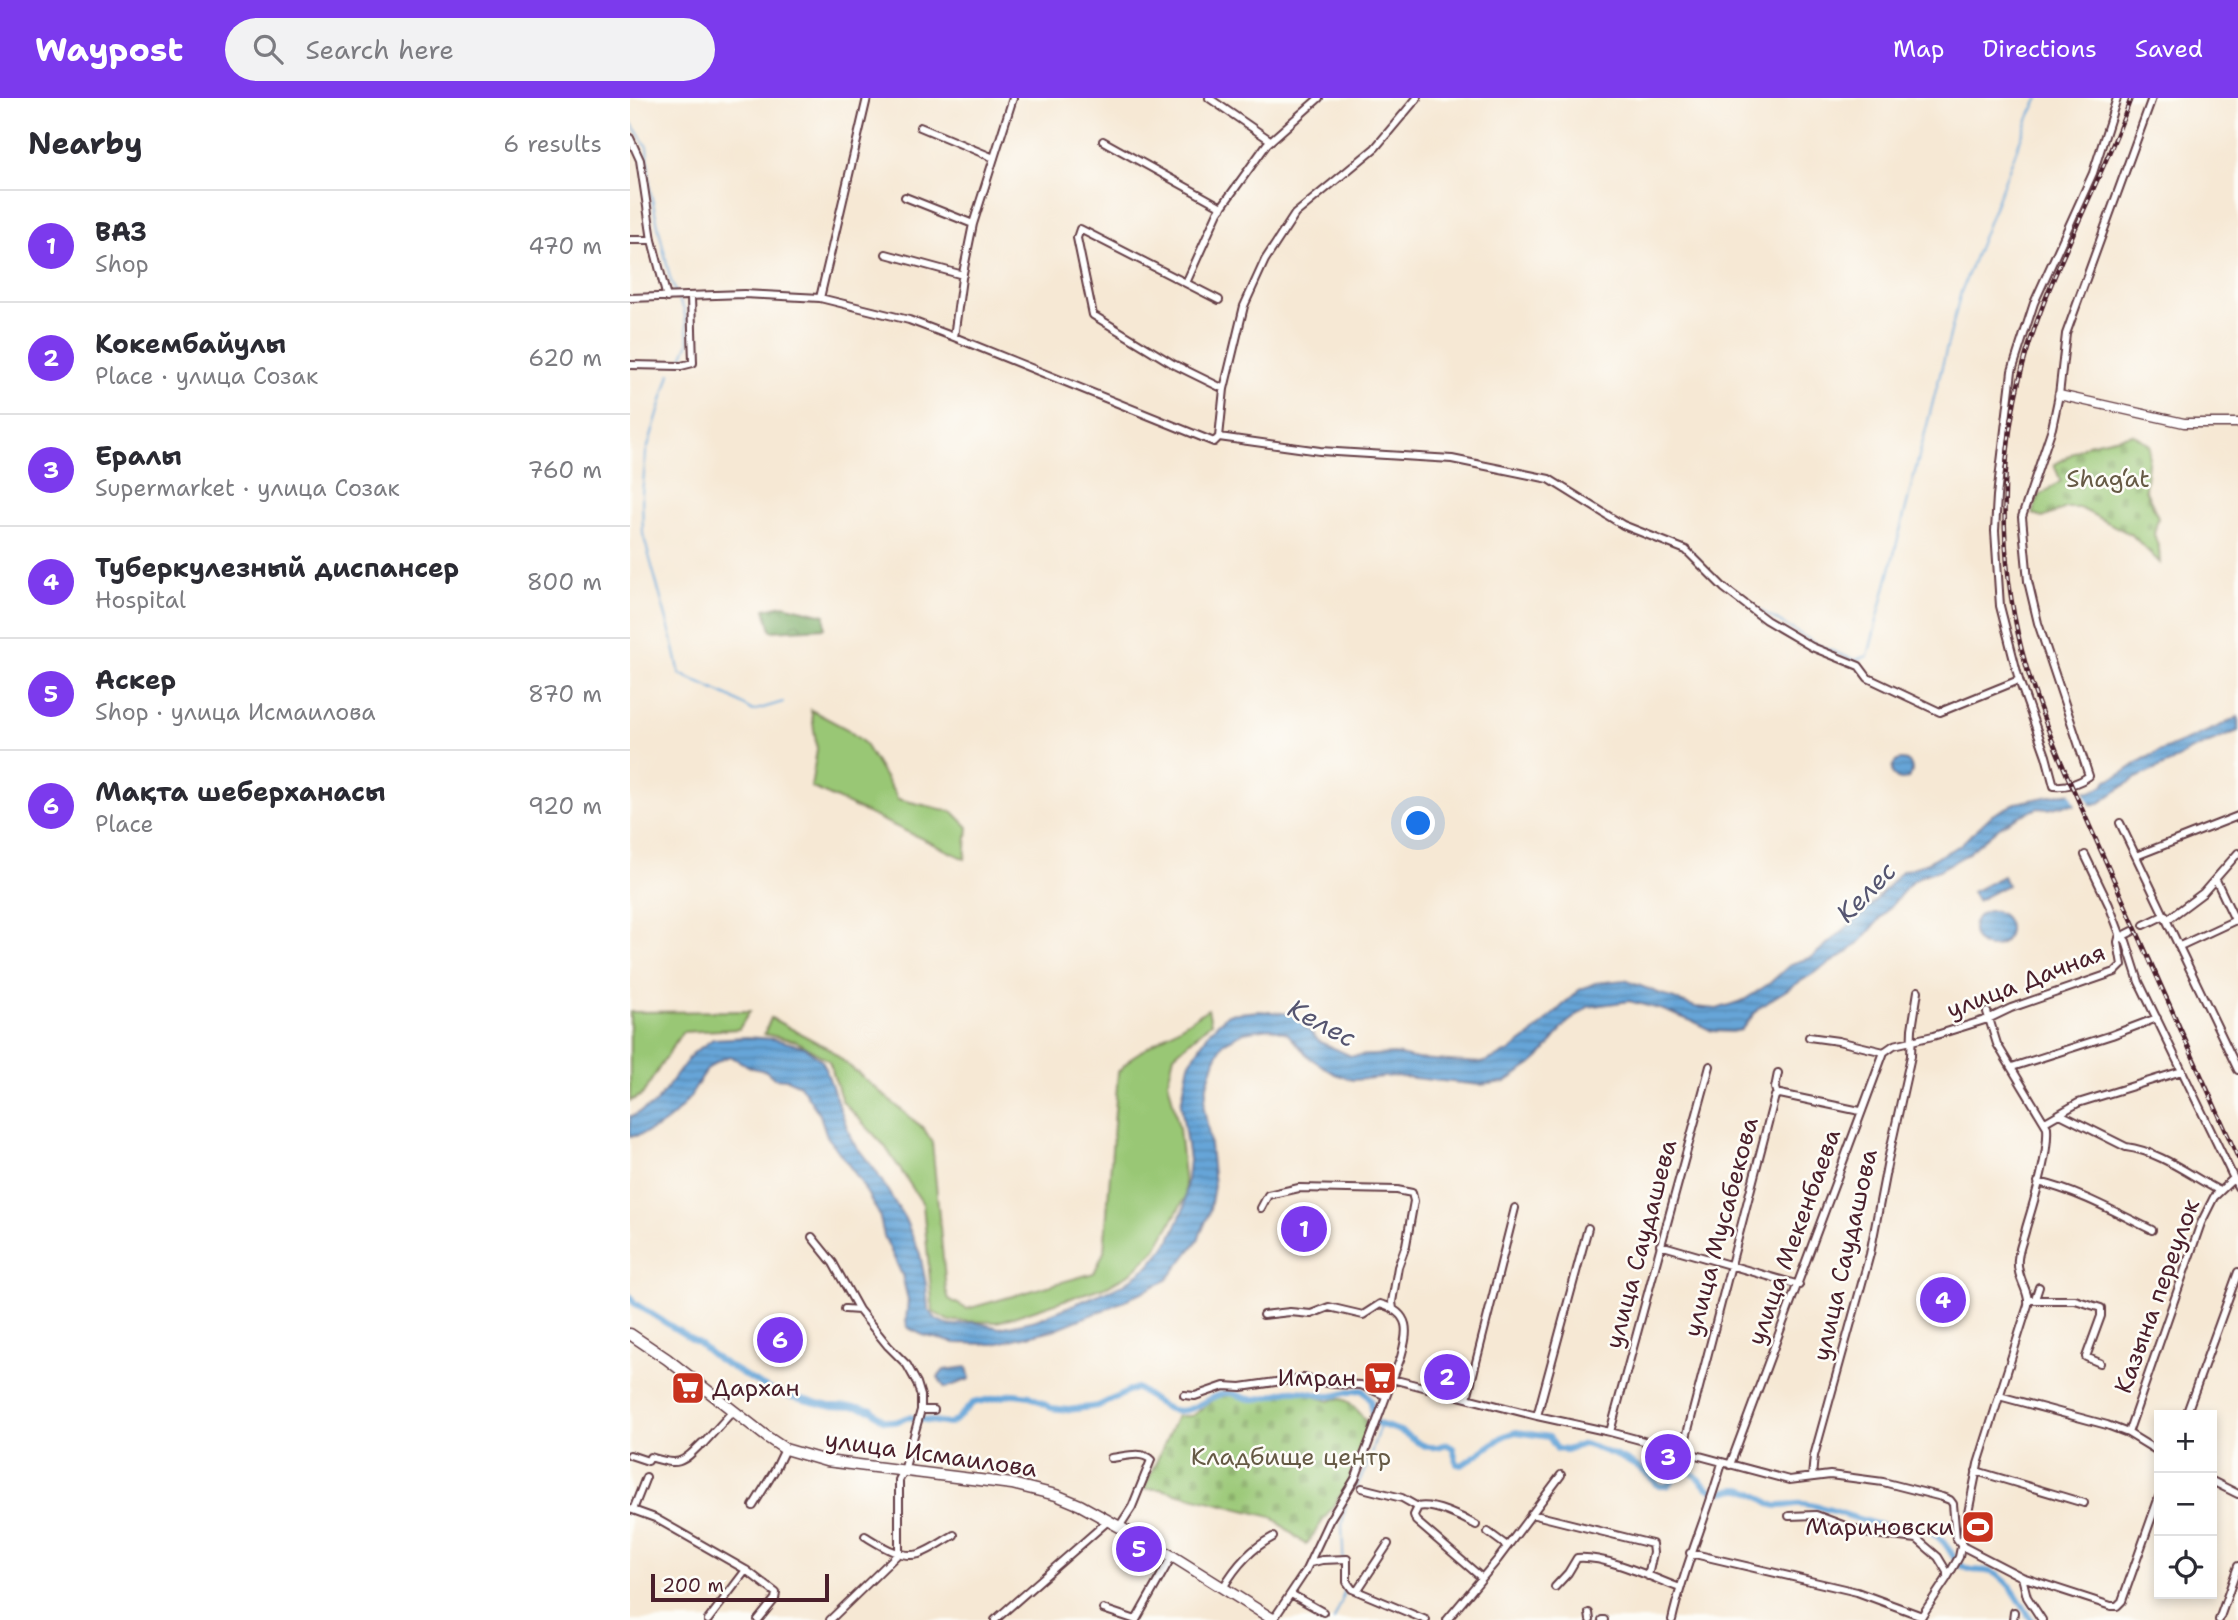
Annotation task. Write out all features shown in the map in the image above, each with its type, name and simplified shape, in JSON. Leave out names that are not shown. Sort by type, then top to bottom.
[{"type":"main road","name":"улица Исмаилова","points":[[630,1334],[785,1449],[826,1461],[1013,1480],[1056,1495],[1080,1505],[1172,1556],[1274,1620]]},
{"type":"street","points":[[820,298],[867,98]]},
{"type":"street","points":[[954,337],[973,223],[1013,98]]},
{"type":"street","points":[[1209,98],[1270,141]]},
{"type":"street","points":[[1186,283],[1222,207],[1270,141],[1319,98]]},
{"type":"street","points":[[630,298],[744,294],[820,298],[909,320],[1214,442],[1219,437],[1224,389],[1244,306],[1265,260],[1295,214],[1375,148],[1418,98]]},
{"type":"street","points":[[2118,98],[2093,173],[2034,303],[2012,371],[1999,471],[1995,531],[2000,606],[2019,680],[2054,786],[2066,787],[2089,776],[2038,623],[2028,581],[2022,517],[2052,428],[2066,334],[2152,98]]},
{"type":"street","points":[[920,127],[994,158]]},
{"type":"street","points":[[630,138],[640,160],[652,240],[668,298]]},
{"type":"street","points":[[1103,141],[1222,207]]},
{"type":"street","points":[[630,159],[640,160]]},
{"type":"street","points":[[905,197],[973,223]]},
{"type":"street","points":[[1219,300],[1080,229],[1077,238],[1093,315],[1173,365],[1224,389]]},
{"type":"street","points":[[630,240],[652,240]]},
{"type":"street","points":[[886,254],[963,275]]},
{"type":"street","points":[[630,365],[681,366],[693,363],[691,297]]},
{"type":"street","points":[[2059,395],[2184,423],[2238,423]]},
{"type":"street","points":[[1219,437],[1320,451],[1452,459],[1549,479],[1623,525],[1686,550],[1724,588],[1766,620],[1812,647],[1859,666],[1868,678],[1940,712],[2019,680]]},
{"type":"street","points":[[2136,856],[2238,816]]},
{"type":"street","points":[[2120,823],[2238,1070]]},
{"type":"street","points":[[2144,925],[2166,917],[2203,893],[2238,853]]},
{"type":"street","points":[[2085,855],[2130,951],[2139,982],[2238,1187]]},
{"type":"street","points":[[2229,864],[2238,860]]},
{"type":"street","points":[[2180,946],[2236,920],[2216,880]]},
{"type":"street","points":[[2122,935],[2133,931]]},
{"type":"street","name":"улица Дачная","points":[[1912,1041],[2117,971],[2122,965],[2118,942],[2122,935]]},
{"type":"street","name":"улица Саудашова","points":[[1812,1477],[1814,1456],[1870,1254],[1912,1041],[1918,991]]},
{"type":"street","points":[[1988,1015],[1997,1044],[2045,1122],[2048,1133],[2018,1257],[2020,1281],[2032,1299]]},
{"type":"street","points":[[2012,1067],[2157,1018]]},
{"type":"street","points":[[1809,1038],[1838,1041],[1884,1052],[1894,1045],[1912,1041]]},
{"type":"street","name":"улица Мекенбаева","points":[[1730,1465],[1884,1052]]},
{"type":"street","name":"улица Саудашева","points":[[1610,1433],[1710,1066]]},
{"type":"street","points":[[2045,1122],[2078,1102],[2182,1070]]},
{"type":"street","points":[[1776,1095],[1778,1073]]},
{"type":"street","name":"улица Мусабекова","points":[[1682,1453],[1776,1095],[1860,1111]]},
{"type":"street","points":[[2060,1114],[2126,1147],[2136,1148],[2162,1160],[2220,1191]]},
{"type":"street","name":"Казына переулок","points":[[2127,1433],[2201,1223],[2211,1201],[2233,1179]]},
{"type":"street","points":[[2038,1182],[2103,1205],[2152,1230]]},
{"type":"street","points":[[1261,1208],[1268,1195],[1299,1188],[1397,1190],[1412,1193],[1414,1200],[1406,1245],[1398,1266],[1393,1309]]},
{"type":"street","points":[[1467,1398],[1515,1208]]},
{"type":"street","points":[[1537,1416],[1588,1228]]},
{"type":"street","points":[[811,1237],[833,1263],[859,1310],[911,1370],[921,1396],[921,1410],[899,1480],[899,1553],[830,1620]]},
{"type":"street","points":[[1660,1245],[1799,1285]]},
{"type":"street","points":[[2188,1410],[2238,1272]]},
{"type":"street","points":[[1690,1553],[1857,1592],[1921,1618],[1959,1557],[1976,1471],[2028,1310],[2039,1287]]},
{"type":"street","points":[[2032,1299],[2075,1300],[2101,1308],[2101,1316],[2085,1357],[2100,1363]]},
{"type":"street","points":[[1263,1315],[1290,1312],[1311,1314],[1329,1307],[1363,1315],[1380,1304],[1393,1309],[1405,1323],[1407,1334],[1358,1472],[1329,1521],[1310,1563],[1274,1620]]},
{"type":"street","points":[[845,1308],[859,1310]]},
{"type":"street","points":[[1184,1395],[1195,1396],[1224,1386],[1241,1387],[1303,1378],[1333,1384],[1361,1385],[1385,1396]]},
{"type":"street","points":[[1392,1380],[1789,1480],[1830,1475],[1883,1482],[1950,1497],[1956,1539],[1962,1546],[2022,1577],[2112,1606],[2119,1605],[2154,1510]]},
{"type":"street","points":[[1999,1396],[2082,1417],[2127,1433],[2154,1449]]},
{"type":"street","points":[[630,1455],[648,1461],[650,1457],[671,1463],[686,1459],[733,1410]]},
{"type":"street","points":[[921,1410],[934,1410]]},
{"type":"street","points":[[753,1506],[785,1449]]},
{"type":"street","points":[[1111,1458],[1141,1455],[1151,1461],[1143,1488],[1119,1527]]},
{"type":"street","points":[[1672,1620],[1690,1553],[1722,1463]]},
{"type":"street","points":[[1976,1471],[2084,1503]]},
{"type":"street","points":[[1447,1620],[1561,1475]]},
{"type":"street","points":[[646,1477],[632,1510],[655,1518],[746,1570],[776,1592],[775,1599],[758,1620]]},
{"type":"street","points":[[2217,1484],[2238,1494]]},
{"type":"street","points":[[1362,1488],[1402,1498],[1418,1507]]},
{"type":"street","points":[[1476,1525],[1462,1517],[1424,1505],[1418,1507],[1414,1516],[1416,1521],[1482,1578]]},
{"type":"street","points":[[1531,1514],[1653,1544],[1648,1576]]},
{"type":"street","points":[[1789,1517],[1816,1516],[1864,1533],[1917,1539],[1940,1560],[1947,1572],[1947,1578]]},
{"type":"street","points":[[998,1619],[1108,1521]]},
{"type":"street","points":[[1488,1532],[1507,1546]]},
{"type":"street","points":[[865,1536],[899,1553],[918,1554],[954,1535]]},
{"type":"street","points":[[1223,1588],[1253,1551],[1273,1537]]},
{"type":"street","points":[[1357,1591],[1388,1544]]},
{"type":"street","points":[[1103,1609],[1136,1620],[1172,1556]]},
{"type":"street","points":[[1555,1587],[1570,1577],[1577,1558],[1581,1557],[1603,1561],[1680,1588]]},
{"type":"street","points":[[1310,1563],[1348,1559],[1347,1582],[1352,1588],[1426,1620]]},
{"type":"street","points":[[2219,1620],[2238,1566]]},
{"type":"street","points":[[708,1620],[746,1570]]},
{"type":"street","points":[[2022,1577],[2027,1597],[2042,1620]]},
{"type":"street","points":[[1292,1594],[1323,1612]]},
{"type":"green space","name":"Shag‘at","points":[[2133,434],[2150,445],[2145,489],[2158,517],[2154,534],[2160,563],[2132,535],[2080,508],[2066,508],[2043,518],[2033,514],[2038,497],[2061,481],[2054,465],[2088,444]]},
{"type":"green space","points":[[783,605],[825,615],[825,628],[771,631],[765,609]]},
{"type":"green space","points":[[811,710],[847,729],[864,743],[898,799],[953,812],[968,827],[965,859],[811,787],[817,749]]},
{"type":"green space","points":[[1208,1009],[1211,1023],[1174,1055],[1168,1081],[1179,1128],[1186,1196],[1156,1249],[1131,1273],[1107,1286],[998,1322],[949,1321],[933,1312],[923,1204],[884,1145],[842,1101],[829,1061],[796,1041],[764,1034],[771,1018],[828,1048],[924,1129],[932,1142],[946,1290],[949,1299],[967,1309],[1094,1273],[1104,1252],[1118,1072],[1132,1057]]},
{"type":"green space","points":[[750,1011],[739,1029],[682,1032],[642,1095],[630,1101],[630,1012]]},
{"type":"green space","name":"Кладбище центр","points":[[1298,1391],[1329,1401],[1342,1399],[1357,1410],[1370,1426],[1347,1486],[1306,1545],[1272,1517],[1160,1489],[1144,1489],[1177,1416],[1192,1416],[1217,1397],[1232,1394],[1252,1401]]},
{"type":"water","name":"Келес","points":[[2238,717],[2238,731],[2187,752],[2172,762],[2134,779],[2098,804],[2038,808],[2002,825],[1966,855],[1912,881],[1862,940],[1848,952],[1758,1009],[1741,1030],[1712,1031],[1663,1010],[1629,1001],[1588,1007],[1567,1023],[1531,1065],[1505,1082],[1480,1085],[1394,1076],[1353,1080],[1335,1074],[1310,1058],[1287,1033],[1270,1028],[1244,1032],[1223,1043],[1207,1085],[1204,1108],[1214,1186],[1209,1214],[1198,1240],[1167,1280],[1113,1306],[1053,1330],[994,1344],[955,1343],[923,1335],[908,1328],[908,1300],[902,1275],[884,1236],[879,1214],[859,1179],[827,1136],[820,1115],[800,1085],[787,1079],[774,1078],[766,1071],[752,1068],[730,1056],[709,1068],[689,1098],[670,1119],[648,1132],[630,1137],[630,1116],[655,1104],[692,1054],[713,1039],[773,1039],[805,1047],[823,1062],[852,1141],[875,1170],[905,1219],[920,1254],[928,1309],[937,1320],[951,1326],[974,1322],[1000,1328],[1036,1320],[1124,1284],[1149,1266],[1169,1242],[1184,1208],[1189,1160],[1181,1104],[1189,1064],[1210,1031],[1228,1014],[1260,1011],[1293,1014],[1320,1042],[1351,1056],[1395,1054],[1417,1059],[1482,1063],[1508,1052],[1531,1035],[1579,990],[1595,983],[1625,980],[1695,1007],[1717,1009],[1744,1000],[1770,983],[1791,964],[1812,957],[1866,911],[1902,871],[1922,865],[1959,846],[1992,815],[2016,803],[2065,793],[2092,791],[2146,758]]},
{"type":"water","points":[[1902,760],[1909,763],[1912,770],[1909,777],[1902,780],[1895,777],[1892,770],[1895,763]]},
{"type":"water","points":[[2003,876],[2007,885],[1977,901],[1972,892]]},
{"type":"water","points":[[1991,911],[2004,916],[2009,929],[2004,942],[1991,947],[1978,942],[1973,929],[1978,916]]},
{"type":"water","points":[[967,1367],[970,1379],[945,1388],[938,1377],[944,1370]]},
{"type":"pier","points":[[2083,788],[2091,807],[2077,808],[2069,789]]},
{"type":"waterway","points":[[1748,603],[1820,646],[1854,660],[1868,656],[1961,292],[2039,98]]},
{"type":"waterway","points":[[630,121],[647,147],[650,190],[676,294]]},
{"type":"waterway","points":[[678,299],[684,309],[689,342],[680,363]]},
{"type":"waterway","points":[[670,374],[646,453],[642,494],[643,534],[680,674],[732,698],[753,711],[783,702]]},
{"type":"waterway","points":[[1687,547],[1700,560]]},
{"type":"waterway","points":[[630,1296],[634,1303],[698,1343],[717,1359],[780,1394],[829,1406],[872,1410],[883,1420],[895,1422],[909,1417],[916,1419]]},
{"type":"waterway","points":[[920,1419],[949,1424],[973,1403],[1014,1394],[1030,1396],[1051,1408],[1068,1410],[1098,1406],[1136,1388],[1163,1406],[1181,1411],[1227,1393],[1257,1399],[1289,1391],[1330,1396],[1362,1390],[1371,1402],[1373,1421],[1400,1431],[1426,1446],[1439,1447],[1446,1444],[1453,1448],[1457,1464],[1462,1465],[1504,1436],[1516,1432],[1549,1437],[1557,1449],[1566,1450],[1584,1444],[1605,1451],[1634,1465],[1659,1486],[1667,1486],[1677,1477],[1691,1473],[1705,1486],[1719,1492],[1744,1489],[1777,1506],[1804,1504],[1876,1524],[1928,1532],[1943,1541],[1957,1561],[1965,1567],[1991,1572],[2005,1581],[2032,1620]]},
{"type":"waterway","points":[[1355,1489],[1367,1466],[1380,1425]]},
{"type":"waterway","points":[[1344,1575],[1342,1525],[1346,1504]]},
{"type":"waterway","points":[[1334,1620],[1342,1600],[1344,1584]]},
{"type":"railway","points":[[2131,98],[2117,136],[2051,284],[2037,321],[2015,399],[2006,471],[2009,579],[2022,650],[2050,734],[2238,1158]]},
{"type":"place","name":"ВАЗ","points":[[1304,1229]]},
{"type":"place","name":"Туберкулезный диспансер","points":[[1943,1300]]},
{"type":"place","name":"Мақта шеберханасы","points":[[780,1340]]},
{"type":"place","name":"Кокембайулы","points":[[1447,1377]]},
{"type":"place","name":"Имран","points":[[1380,1378]]},
{"type":"place","name":"Дархан","points":[[688,1388]]},
{"type":"place","name":"Ералы","points":[[1668,1457]]},
{"type":"place","name":"Мариновски","points":[[1978,1527]]},
{"type":"place","name":"Аскер","points":[[1139,1549]]}]
